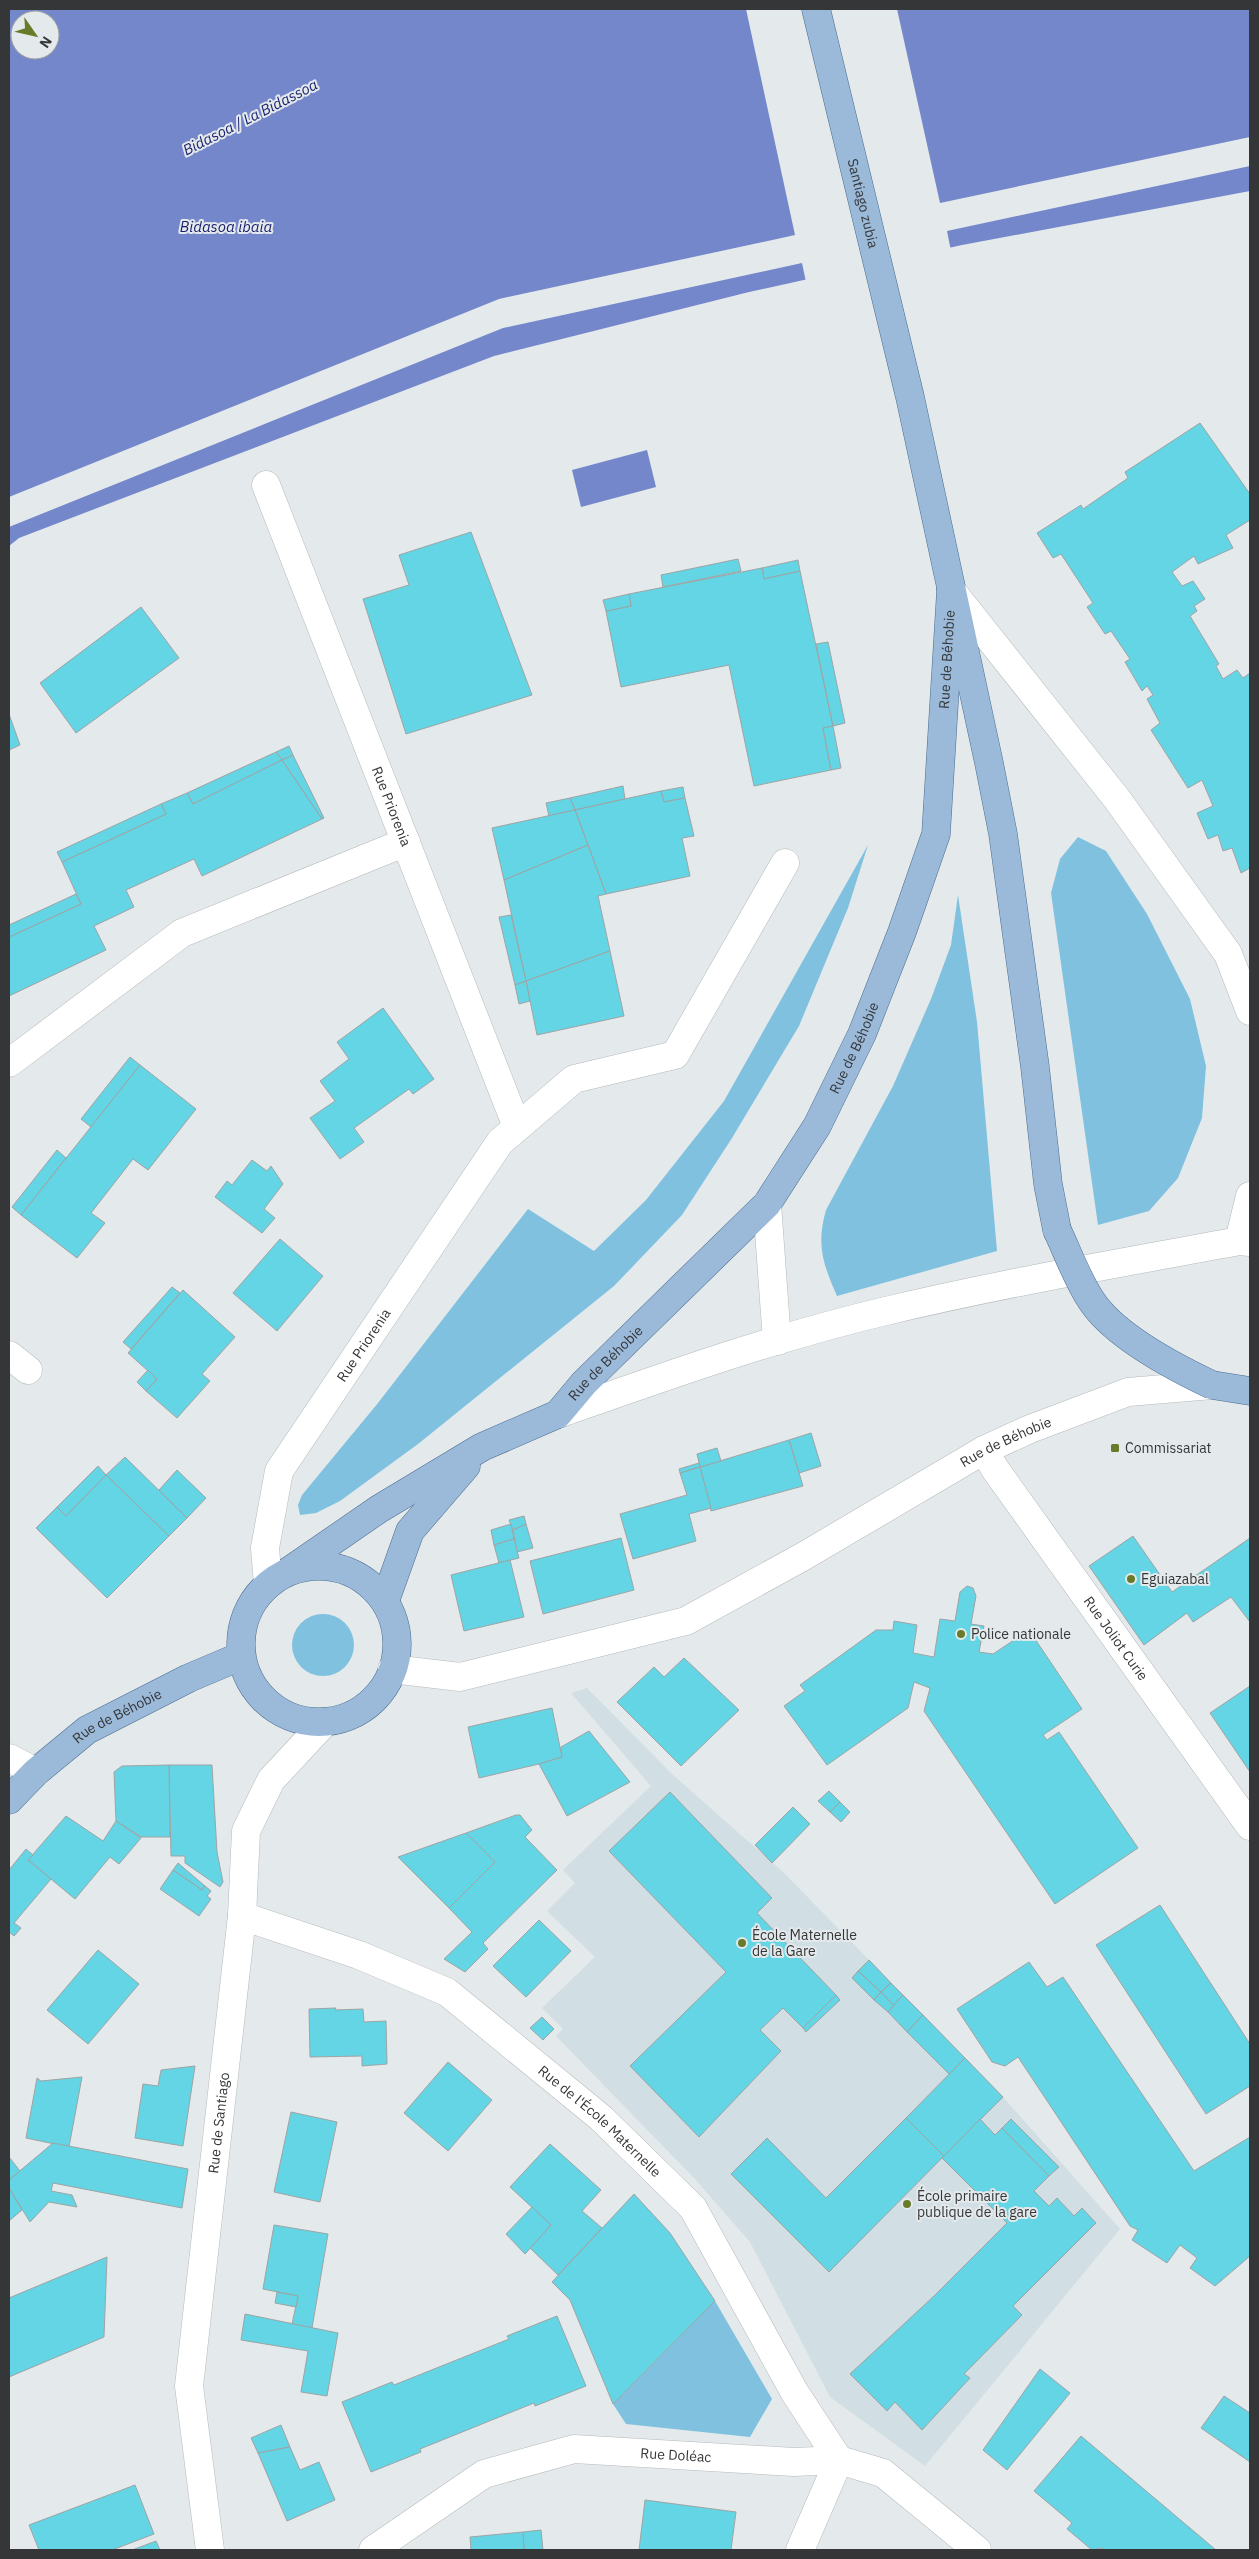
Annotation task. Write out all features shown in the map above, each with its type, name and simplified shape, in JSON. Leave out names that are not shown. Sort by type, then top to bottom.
[{"type":"main road","name":"Santiago zubia","points":[[816,9],[910,397]]},
{"type":"main road","name":"Rue de Béhobie","points":[[910,397],[1003,834],[1035,1067],[1048,1184],[1057,1230],[1091,1300],[1114,1324],[1163,1362],[1212,1385],[1250,1391]]},
{"type":"main road","name":"Rue de Béhobie","points":[[279,1578],[380,1509],[482,1447],[558,1414],[584,1383],[767,1204],[817,1126],[862,1034],[902,932],[936,834],[951,590]]},
{"type":"main road","name":"Rue de Béhobie","points":[[385,1602],[410,1531],[482,1447]]},
{"type":"main road","points":[[316,1566],[343,1569],[366,1582],[385,1602],[394,1622],[397,1646],[392,1669],[382,1689],[367,1706],[347,1717],[325,1722],[302,1720],[280,1712],[261,1697],[248,1678],[241,1656],[242,1629],[251,1605],[279,1578],[316,1566]]},
{"type":"main road","name":"Rue de Béhobie","points":[[9,1800],[36,1772],[87,1730],[189,1678],[241,1656]]},
{"type":"street","name":"Rue Priorenia","points":[[266,485],[517,1127]]},
{"type":"street","name":"Rue de Béhobie","points":[[951,590],[1117,799],[1228,954],[1250,1011]]},
{"type":"street","points":[[9,1063],[182,933],[406,842]]},
{"type":"street","name":"Rue Priorenia","points":[[279,1578],[265,1548],[278,1470],[500,1142],[574,1078],[675,1055],[785,863]]},
{"type":"street","name":"Rue de Béhobie","points":[[558,1414],[777,1341],[885,1311],[988,1289],[1245,1242],[1250,1196]]},
{"type":"street","points":[[767,1204],[777,1341]]},
{"type":"street","name":"Rue de Béhobie","points":[[392,1669],[460,1677],[686,1621],[804,1556],[984,1450],[1030,1428],[1128,1392],[1212,1385]]},
{"type":"street","name":"Rue Joliot Curie","points":[[984,1450],[995,1469],[1250,1826]]},
{"type":"street","name":"Rue de Santiago","points":[[210,2550],[189,2386],[242,1916],[246,1831],[271,1780],[325,1722]]},
{"type":"street","points":[[9,1758],[36,1772]]},
{"type":"street","name":"Rue de l'École Maternelle","points":[[242,1916],[359,1955],[447,1992],[601,2118],[693,2208],[795,2393],[839,2460]]},
{"type":"street","name":"Rue Doléac","points":[[373,2550],[484,2474],[574,2449],[794,2462],[839,2460],[883,2473],[977,2550]]},
{"type":"street","points":[[800,2550],[839,2460]]},
{"type":"shaded area","points":[[1078,837],[1106,851],[1147,914],[1190,999],[1206,1066],[1202,1118],[1178,1178],[1149,1211],[1098,1225],[1051,893],[1060,859]]},
{"type":"shaded area","points":[[868,845],[848,908],[799,1026],[732,1138],[682,1215],[614,1286],[418,1444],[340,1501],[316,1513],[300,1515],[298,1505],[302,1495],[378,1403],[528,1209],[594,1251],[646,1200],[724,1101]]},
{"type":"shaded area","points":[[958,895],[977,1022],[997,1251],[837,1296],[822,1254],[823,1222],[826,1210],[893,1086],[931,999],[951,945]]},
{"type":"shaded area","points":[[323,1614],[340,1619],[345,1623],[349,1628],[354,1645],[349,1662],[345,1667],[340,1671],[323,1676],[306,1671],[301,1667],[297,1662],[292,1645],[297,1628],[301,1623],[306,1619]]},
{"type":"shaded area","points":[[587,1688],[674,1776],[783,1872],[1003,2097],[1120,2229],[925,2466],[830,2397],[750,2242],[695,2179],[556,2036],[563,2029],[542,2008],[595,1957],[547,1911],[575,1883],[563,1870],[651,1786],[571,1693]]},
{"type":"shaded area","points":[[715,2301],[772,2399],[750,2437],[626,2424],[613,2404]]},
{"type":"water","name":"Bidasoa ibaia","points":[[9,9],[1250,9],[1250,191],[962,245],[749,292],[494,356],[19,538],[9,546]]},
{"type":"water","points":[[647,450],[656,487],[581,507],[572,470]]},
{"type":"pier","points":[[746,9],[897,9],[940,203],[1250,137],[1250,166],[947,231],[951,251],[806,282],[802,263],[503,328],[9,527],[9,497],[499,299],[795,235]]},
{"type":"building","points":[[1200,423],[1250,494],[1250,520],[1226,535],[1233,548],[1198,564],[1194,556],[1172,572],[1182,586],[1193,581],[1205,599],[1194,606],[1197,611],[1190,616],[1219,664],[1216,666],[1223,679],[1237,670],[1243,678],[1250,673],[1250,868],[1241,873],[1232,848],[1223,851],[1218,835],[1208,839],[1197,813],[1213,806],[1202,780],[1188,788],[1151,730],[1160,723],[1147,699],[1153,695],[1147,686],[1142,691],[1125,662],[1130,659],[1111,631],[1105,634],[1087,607],[1093,603],[1061,554],[1053,558],[1037,533],[1081,505],[1083,509],[1128,478],[1125,472]]},
{"type":"building","points":[[471,532],[532,695],[406,734],[363,599],[409,585],[399,555]]},
{"type":"building","points":[[738,559],[741,571],[663,587],[661,575]]},
{"type":"building","points":[[798,560],[800,571],[764,579],[762,568]]},
{"type":"building","points":[[762,568],[764,579],[800,571],[833,726],[823,728],[831,770],[754,786],[729,665],[621,687],[606,611],[631,606],[629,594]]},
{"type":"building","points":[[629,594],[631,606],[606,611],[603,600]]},
{"type":"building","points":[[141,607],[179,658],[76,733],[40,683]]},
{"type":"building","points":[[828,642],[845,723],[833,726],[816,644]]},
{"type":"building","points":[[9,714],[20,745],[9,750]]},
{"type":"building","points":[[833,726],[841,768],[831,770],[823,728]]},
{"type":"building","points":[[289,746],[293,755],[282,760],[276,752]]},
{"type":"building","points":[[276,752],[282,760],[193,804],[187,793]]},
{"type":"building","points":[[293,755],[324,818],[322,819],[282,760]]},
{"type":"building","points":[[282,760],[322,819],[202,876],[194,859],[126,890],[134,907],[94,926],[106,950],[9,996],[9,937],[81,904],[62,862],[166,814],[161,804],[187,793],[193,804]]},
{"type":"building","points":[[623,786],[625,799],[575,810],[570,798]]},
{"type":"building","points":[[683,787],[685,798],[664,802],[661,791]]},
{"type":"building","points":[[661,791],[664,802],[685,798],[694,836],[682,838],[690,876],[606,894],[575,810]]},
{"type":"building","points":[[570,798],[575,810],[549,816],[546,803]]},
{"type":"building","points":[[161,804],[166,814],[62,862],[57,852]]},
{"type":"building","points":[[575,810],[588,845],[504,880],[492,828]]},
{"type":"building","points":[[588,845],[606,894],[598,896],[610,951],[526,981],[504,880]]},
{"type":"building","points":[[76,894],[81,904],[9,937],[9,925]]},
{"type":"building","points":[[511,915],[526,981],[515,985],[499,917]]},
{"type":"building","points":[[610,951],[624,1016],[537,1035],[526,981]]},
{"type":"building","points":[[526,981],[530,1001],[519,1004],[515,985]]},
{"type":"building","points":[[383,1008],[434,1079],[413,1094],[409,1089],[354,1128],[364,1142],[340,1159],[310,1118],[335,1101],[320,1081],[349,1059],[337,1042]]},
{"type":"building","points":[[130,1057],[140,1065],[91,1127],[81,1119]]},
{"type":"building","points":[[140,1065],[196,1109],[148,1170],[133,1159],[91,1213],[105,1223],[77,1258],[21,1215]]},
{"type":"building","points":[[57,1150],[66,1158],[21,1215],[12,1207]]},
{"type":"building","points":[[252,1160],[267,1171],[271,1166],[283,1184],[264,1209],[275,1218],[262,1233],[215,1197],[227,1181],[232,1185]]},
{"type":"building","points":[[280,1239],[323,1276],[277,1331],[233,1293]]},
{"type":"building","points":[[172,1287],[180,1293],[131,1349],[123,1342]]},
{"type":"building","points":[[183,1290],[235,1337],[202,1374],[210,1381],[177,1418],[146,1391],[157,1379],[128,1353]]},
{"type":"building","points":[[148,1370],[157,1379],[146,1391],[137,1382]]},
{"type":"building","points":[[811,1433],[821,1466],[799,1473],[789,1440]]},
{"type":"building","points":[[789,1440],[803,1486],[711,1511],[700,1467]]},
{"type":"building","points":[[717,1448],[721,1461],[700,1467],[697,1454]]},
{"type":"building","points":[[125,1457],[187,1518],[169,1536],[106,1475]]},
{"type":"building","points":[[699,1463],[700,1467],[680,1473],[679,1469]]},
{"type":"building","points":[[98,1466],[106,1475],[66,1516],[57,1507]]},
{"type":"building","points":[[700,1467],[711,1508],[689,1514],[696,1541],[633,1559],[620,1514],[687,1495],[680,1473]]},
{"type":"building","points":[[177,1470],[206,1498],[187,1518],[159,1490]]},
{"type":"building","points":[[106,1475],[169,1536],[107,1598],[36,1528],[57,1507],[66,1516]]},
{"type":"building","points":[[524,1516],[526,1524],[513,1530],[509,1520]]},
{"type":"building","points":[[511,1524],[514,1539],[494,1545],[491,1530]]},
{"type":"building","points":[[526,1524],[533,1548],[517,1552],[513,1530]]},
{"type":"building","name":"Eguiazabal","points":[[1133,1536],[1172,1592],[1250,1538],[1250,1622],[1231,1597],[1193,1622],[1187,1613],[1144,1645],[1089,1566]]},
{"type":"building","points":[[621,1538],[634,1590],[543,1614],[530,1561]]},
{"type":"building","points":[[514,1539],[519,1558],[499,1563],[494,1545]]},
{"type":"building","points":[[510,1560],[524,1617],[464,1631],[451,1575]]},
{"type":"building","points":[[967,1586],[973,1588],[976,1596],[971,1624],[984,1626],[979,1652],[993,1654],[1029,1630],[1082,1709],[1043,1735],[1047,1740],[1059,1732],[1138,1848],[1055,1904],[924,1711],[930,1688],[914,1682],[908,1708],[827,1765],[784,1706],[805,1691],[800,1685],[876,1630],[893,1630],[894,1621],[917,1625],[913,1653],[934,1657],[940,1619],[955,1621],[960,1592]]},
{"type":"building","points":[[684,1658],[739,1710],[681,1766],[617,1702],[654,1667],[664,1677]]},
{"type":"building","points":[[1250,1686],[1250,1772],[1210,1713]]},
{"type":"building","points":[[552,1708],[562,1757],[479,1778],[468,1727]]},
{"type":"building","points":[[589,1731],[630,1782],[567,1816],[539,1764],[562,1757],[561,1747]]},
{"type":"building","points":[[169,1765],[212,1765],[217,1852],[223,1882],[220,1887],[185,1863],[185,1856],[171,1856]]},
{"type":"building","points":[[169,1765],[170,1837],[141,1837],[116,1821],[114,1772],[122,1766]]},
{"type":"building","points":[[829,1791],[840,1802],[830,1812],[818,1801]]},
{"type":"building","name":"École Maternelle de la Gare","points":[[670,1792],[772,1898],[757,1913],[836,1995],[803,2028],[783,2008],[760,2030],[781,2051],[699,2137],[630,2066],[726,1972],[609,1851]]},
{"type":"building","points":[[840,1802],[850,1812],[841,1822],[830,1812]]},
{"type":"building","points":[[793,1807],[810,1824],[772,1863],[755,1845]]},
{"type":"building","points":[[520,1815],[532,1830],[525,1837],[557,1870],[483,1943],[488,1949],[465,1972],[444,1959],[472,1932],[449,1908],[495,1862],[466,1833]]},
{"type":"building","points":[[66,1816],[103,1841],[116,1821],[141,1838],[119,1864],[110,1857],[75,1899],[28,1860]]},
{"type":"building","points":[[466,1833],[495,1862],[449,1908],[398,1857]]},
{"type":"building","points":[[26,1849],[33,1855],[28,1860],[51,1879],[14,1923],[21,1928],[14,1936],[9,1932],[9,1870]]},
{"type":"building","points":[[178,1863],[205,1886],[202,1890],[173,1870]]},
{"type":"building","points":[[173,1870],[202,1890],[205,1886],[211,1891],[207,1896],[211,1899],[199,1916],[160,1889]]},
{"type":"building","points":[[1160,1905],[1250,2044],[1250,2086],[1206,2114],[1096,1945]]},
{"type":"building","points":[[539,1920],[571,1951],[526,1997],[493,1966]]},
{"type":"building","points":[[98,1950],[139,1984],[88,2044],[47,2010]]},
{"type":"building","points":[[869,1960],[891,1983],[881,1992],[858,1971]]},
{"type":"building","points":[[1029,1962],[1047,1987],[1063,1977],[1194,2171],[1250,2137],[1250,2256],[1215,2286],[1190,2268],[1197,2258],[1180,2245],[1167,2263],[1132,2240],[1138,2230],[1130,2226],[1018,2057],[1005,2066],[992,2062],[957,2009]]},
{"type":"building","points":[[858,1971],[881,1992],[874,2000],[852,1978]]},
{"type":"building","points":[[891,1983],[903,1995],[894,2006],[881,1992]]},
{"type":"building","points":[[881,1992],[894,2006],[888,2012],[874,2000]]},
{"type":"building","points":[[836,1995],[840,2000],[806,2032],[803,2028]]},
{"type":"building","points":[[903,1995],[923,2015],[907,2032],[888,2012]]},
{"type":"building","points":[[336,2008],[335,2010],[363,2009],[364,2022],[386,2021],[387,2064],[362,2066],[362,2056],[310,2057],[309,2009]]},
{"type":"building","points":[[923,2015],[965,2058],[949,2074],[907,2032]]},
{"type":"building","points":[[542,2017],[554,2029],[543,2040],[530,2028]]},
{"type":"building","points":[[965,2058],[1003,2097],[944,2156],[906,2118]]},
{"type":"building","points":[[448,2062],[492,2100],[448,2151],[404,2113]]},
{"type":"building","points":[[195,2066],[183,2146],[135,2138],[143,2084],[158,2086],[161,2070]]},
{"type":"building","points":[[82,2077],[69,2147],[26,2138],[37,2078],[41,2081]]},
{"type":"building","points":[[291,2112],[337,2122],[320,2202],[274,2192]]},
{"type":"building","points":[[906,2118],[944,2156],[829,2272],[731,2174],[767,2138],[826,2198]]},
{"type":"building","points":[[980,2119],[995,2135],[1002,2128],[1049,2176],[1034,2191],[1049,2206],[1057,2198],[1074,2216],[1082,2208],[1096,2223],[1013,2306],[1022,2315],[964,2374],[970,2378],[922,2430],[895,2402],[887,2411],[850,2374],[934,2296],[1007,2223],[942,2158]]},
{"type":"building","points":[[1011,2119],[1059,2167],[1049,2176],[1002,2128]]},
{"type":"building","points":[[53,2143],[188,2169],[182,2208],[53,2183],[51,2191],[72,2195],[77,2207],[49,2202],[30,2222],[9,2188],[9,2180]]},
{"type":"building","points":[[550,2144],[601,2190],[582,2211],[602,2228],[558,2275],[530,2248],[551,2225],[510,2187]]},
{"type":"building","points":[[9,2157],[20,2171],[9,2180]]},
{"type":"building","points":[[9,2188],[22,2210],[9,2221]]},
{"type":"building","points":[[634,2194],[670,2233],[715,2301],[613,2404],[570,2300],[552,2282]]},
{"type":"building","points":[[532,2207],[551,2225],[525,2254],[506,2234]]},
{"type":"building","points":[[274,2225],[328,2234],[312,2328],[292,2324],[298,2296],[263,2289]]},
{"type":"building","points":[[107,2257],[104,2337],[9,2377],[9,2298]]},
{"type":"building","points":[[277,2292],[298,2296],[296,2307],[275,2303]]},
{"type":"building","points":[[245,2314],[338,2333],[327,2396],[301,2392],[308,2351],[241,2340]]},
{"type":"building","points":[[557,2316],[586,2386],[535,2406],[534,2403],[420,2449],[421,2452],[371,2472],[342,2402],[392,2382],[394,2385],[509,2339],[507,2336]]},
{"type":"building","points":[[1040,2369],[1070,2393],[1007,2470],[983,2450]]},
{"type":"building","points":[[1224,2396],[1250,2413],[1250,2462],[1201,2428]]},
{"type":"building","points":[[281,2425],[290,2447],[258,2453],[251,2438]]},
{"type":"building","points":[[1081,2436],[1216,2550],[1105,2550],[1102,2548],[1092,2550],[1067,2529],[1072,2523],[1034,2491]]},
{"type":"building","points":[[290,2447],[300,2470],[319,2462],[335,2500],[287,2521],[258,2453]]},
{"type":"building","points":[[135,2485],[154,2534],[112,2550],[39,2550],[29,2525]]},
{"type":"building","points":[[645,2500],[736,2512],[731,2550],[639,2550]]},
{"type":"building","points":[[541,2530],[543,2550],[524,2550],[523,2532]]},
{"type":"building","points":[[523,2532],[524,2550],[471,2550],[470,2537]]},
{"type":"building","points":[[156,2541],[160,2550],[132,2550]]},
{"type":"place","name":"Commissariat","points":[[1115,1448]]},
{"type":"place","name":"Eguiazabal","points":[[1131,1579]]},
{"type":"place","name":"Police nationale","points":[[961,1634]]},
{"type":"place","name":"École Maternelle de la Gare","points":[[742,1943]]},
{"type":"place","name":"École primaire publique de la gare","points":[[907,2204]]},
{"type":"water label","name":"Bidasoa / La Bidassoa","points":[[250,117]]}]
